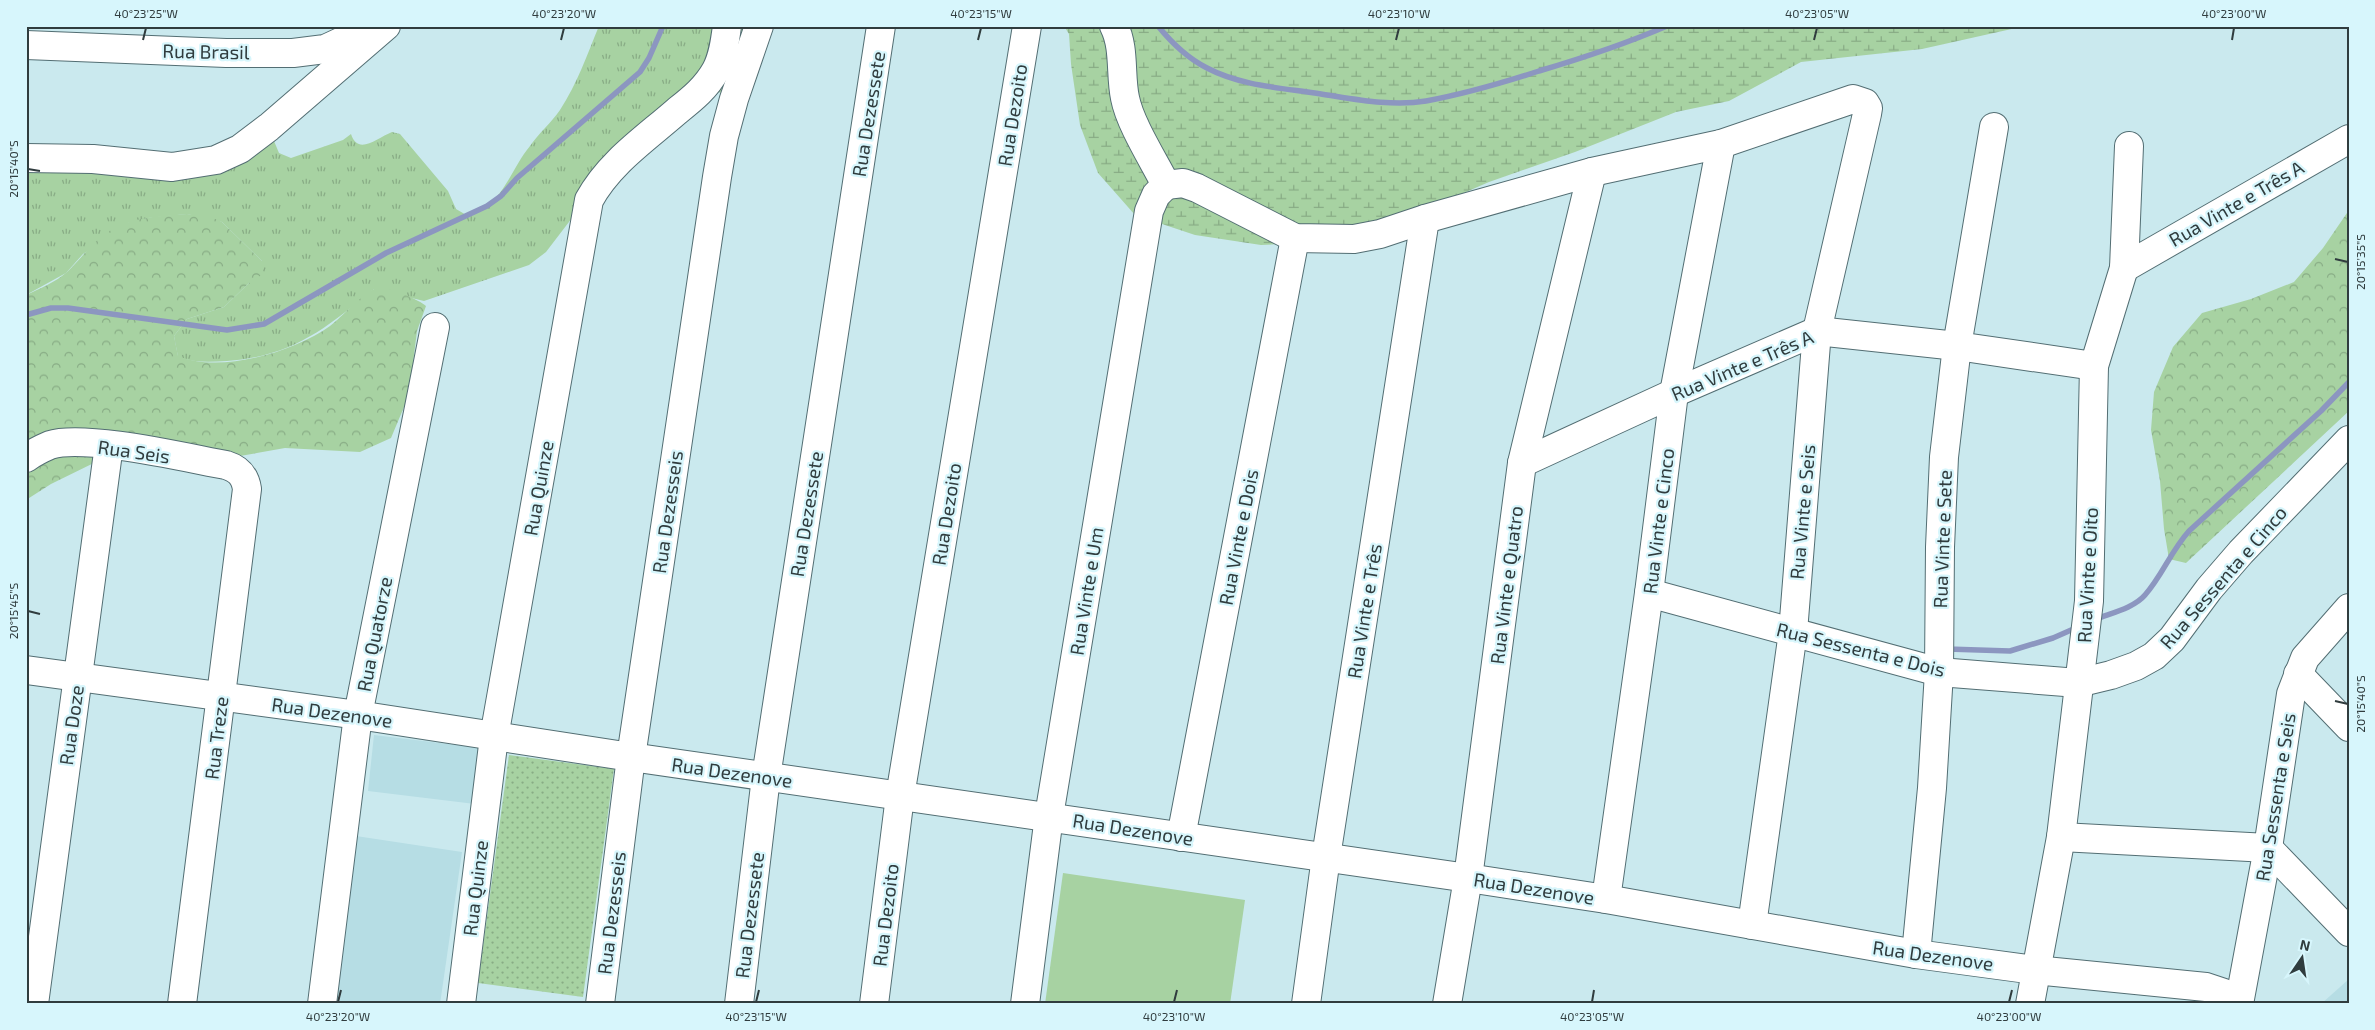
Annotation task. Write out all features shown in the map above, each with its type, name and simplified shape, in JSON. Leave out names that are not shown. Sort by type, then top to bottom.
[{"type":"street","name":"Rua Quinze","points":[[461,1004],[494,737],[590,200],[599,182],[616,163],[704,88],[717,69],[723,50],[727,26]]},
{"type":"street","name":"Rua Dezesseis","points":[[600,1004],[631,757],[724,136],[734,99],[759,26]]},
{"type":"street","name":"Rua Dezessete","points":[[739,1004],[766,776],[881,26]]},
{"type":"street","name":"Rua Dezoito","points":[[874,1004],[900,796],[1027,26]]},
{"type":"street","points":[[1114,26],[1119,36],[1125,99],[1130,114],[1166,186],[1183,183],[1197,188],[1295,238],[1354,239],[1380,234],[1425,219],[1592,172],[1721,144]]},
{"type":"street","points":[[26,158],[94,159],[172,167],[216,160],[240,149],[269,127],[360,33]]},
{"type":"street","name":"Rua Brasil","points":[[26,45],[226,53],[293,53],[325,49],[360,33]]},
{"type":"street","name":"Rua Vinte e Seis","points":[[1721,144],[1853,99],[1865,103],[1868,108],[1817,331],[1793,632],[1752,924]]},
{"type":"street","name":"Rua Vinte e Sete","points":[[1916,954],[1932,788],[1939,672],[1942,493],[1957,346],[1994,127]]},
{"type":"street","name":"Rua Vinte e Três A","points":[[2124,268],[2349,139]]},
{"type":"street","name":"Rua Vinte e Cinco","points":[[1606,899],[1649,593],[1674,393],[1721,144]]},
{"type":"street","name":"Rua Vinte e Oito","points":[[2030,1004],[2061,837],[2089,601],[2094,366],[2124,268],[2129,146]]},
{"type":"street","name":"Rua Vinte e Quatro","points":[[1447,1004],[1468,878],[1522,464],[1592,172]]},
{"type":"street","name":"Rua Vinte e Um","points":[[1026,1004],[1049,816],[1149,211],[1156,194],[1166,186]]},
{"type":"street","name":"Rua Vinte e Três","points":[[1306,1004],[1326,857],[1425,219]]},
{"type":"street","name":"Rua Vinte e Dois","points":[[1181,837],[1295,238]]},
{"type":"street","name":"Rua Quatorze","points":[[322,1004],[358,715],[435,327]]},
{"type":"street","name":"Rua Vinte e Três A","points":[[1522,464],[1674,393],[1817,331],[1957,346],[2094,366]]},
{"type":"street","name":"Rua Sessenta e Cinco","points":[[2078,683],[2111,675],[2136,666],[2154,656],[2172,639],[2209,589],[2241,552],[2349,440]]},
{"type":"street","name":"Rua Seis","points":[[26,458],[52,445],[75,443],[108,445],[226,465],[242,474]]},
{"type":"street","name":"Rua Doze","points":[[34,1004],[108,445]]},
{"type":"street","name":"Rua Treze","points":[[182,1004],[247,489],[242,474]]},
{"type":"street","name":"Rua Sessenta e Dois","points":[[1649,593],[1939,672],[2078,683]]},
{"type":"street","name":"Rua Sessenta e Seis","points":[[2239,1004],[2268,848],[2287,716],[2298,674],[2313,647],[2349,608]]},
{"type":"street","name":"Rua Dezenove","points":[[26,670],[358,715],[494,737],[1468,878],[1606,899],[1916,954],[2035,970],[2206,987],[2224,993],[2234,1004]]},
{"type":"street","points":[[2298,674],[2349,727]]},
{"type":"street","points":[[2061,837],[2268,848],[2349,932]]},
{"type":"shaded area","points":[[374,735],[481,748],[475,804],[368,791]]},
{"type":"shaded area","points":[[356,836],[462,852],[440,1004],[332,1004]]},
{"type":"shaded area","points":[[2349,979],[2349,1004],[2321,1004]]},
{"type":"green space","points":[[599,26],[731,26],[744,29],[722,93],[695,86],[572,218],[546,252],[529,265],[424,301],[374,289],[323,328],[290,347],[250,358],[227,361],[208,362],[178,357],[174,336],[187,319],[224,307],[249,283],[262,261],[222,222],[187,214],[148,218],[128,223],[83,254],[66,273],[26,295],[26,165],[78,166],[261,141],[274,141],[279,153],[291,158],[343,140],[351,134],[358,144],[363,145],[392,132],[400,134],[448,191],[456,209],[468,216],[489,205],[497,196],[523,156],[560,110],[577,80]]},
{"type":"green space","points":[[1064,26],[2025,26],[1922,49],[1801,62],[1729,101],[1676,112],[1575,152],[1489,182],[1353,241],[1261,245],[1195,235],[1135,215],[1098,173],[1080,125],[1071,64],[1069,34]]},
{"type":"green space","points":[[2349,210],[2349,411],[2186,563],[2169,559],[2164,529],[2160,481],[2151,430],[2154,392],[2173,347],[2202,313],[2251,299],[2294,282],[2323,248]]},
{"type":"green space","points":[[187,214],[211,217],[222,222],[262,261],[263,274],[249,283],[224,307],[187,319],[174,336],[178,356],[195,361],[214,363],[256,358],[277,352],[297,344],[330,326],[363,296],[374,289],[379,288],[401,293],[426,306],[417,331],[409,395],[391,438],[360,452],[285,448],[240,456],[172,444],[104,458],[51,484],[26,500],[26,295],[63,276],[97,241],[117,227],[146,218]]},
{"type":"green space","points":[[509,755],[614,769],[583,997],[478,983]]},
{"type":"green space","points":[[1063,873],[1245,900],[1230,1004],[1045,1004]]},
{"type":"waterway","points":[[26,315],[51,308],[68,308],[227,330],[264,324],[386,253],[487,206],[501,196],[517,178],[640,72],[649,58],[663,26]]},
{"type":"waterway","points":[[1158,26],[1174,44],[1194,60],[1207,68],[1234,79],[1262,86],[1387,103],[1413,103],[1469,92],[1572,61],[1667,26]]},
{"type":"waterway","points":[[2096,619],[2129,607],[2140,600],[2157,580],[2189,531],[2321,411],[2349,382]]},
{"type":"waterway","points":[[1947,649],[2010,651],[2053,638],[2078,627]]}]
